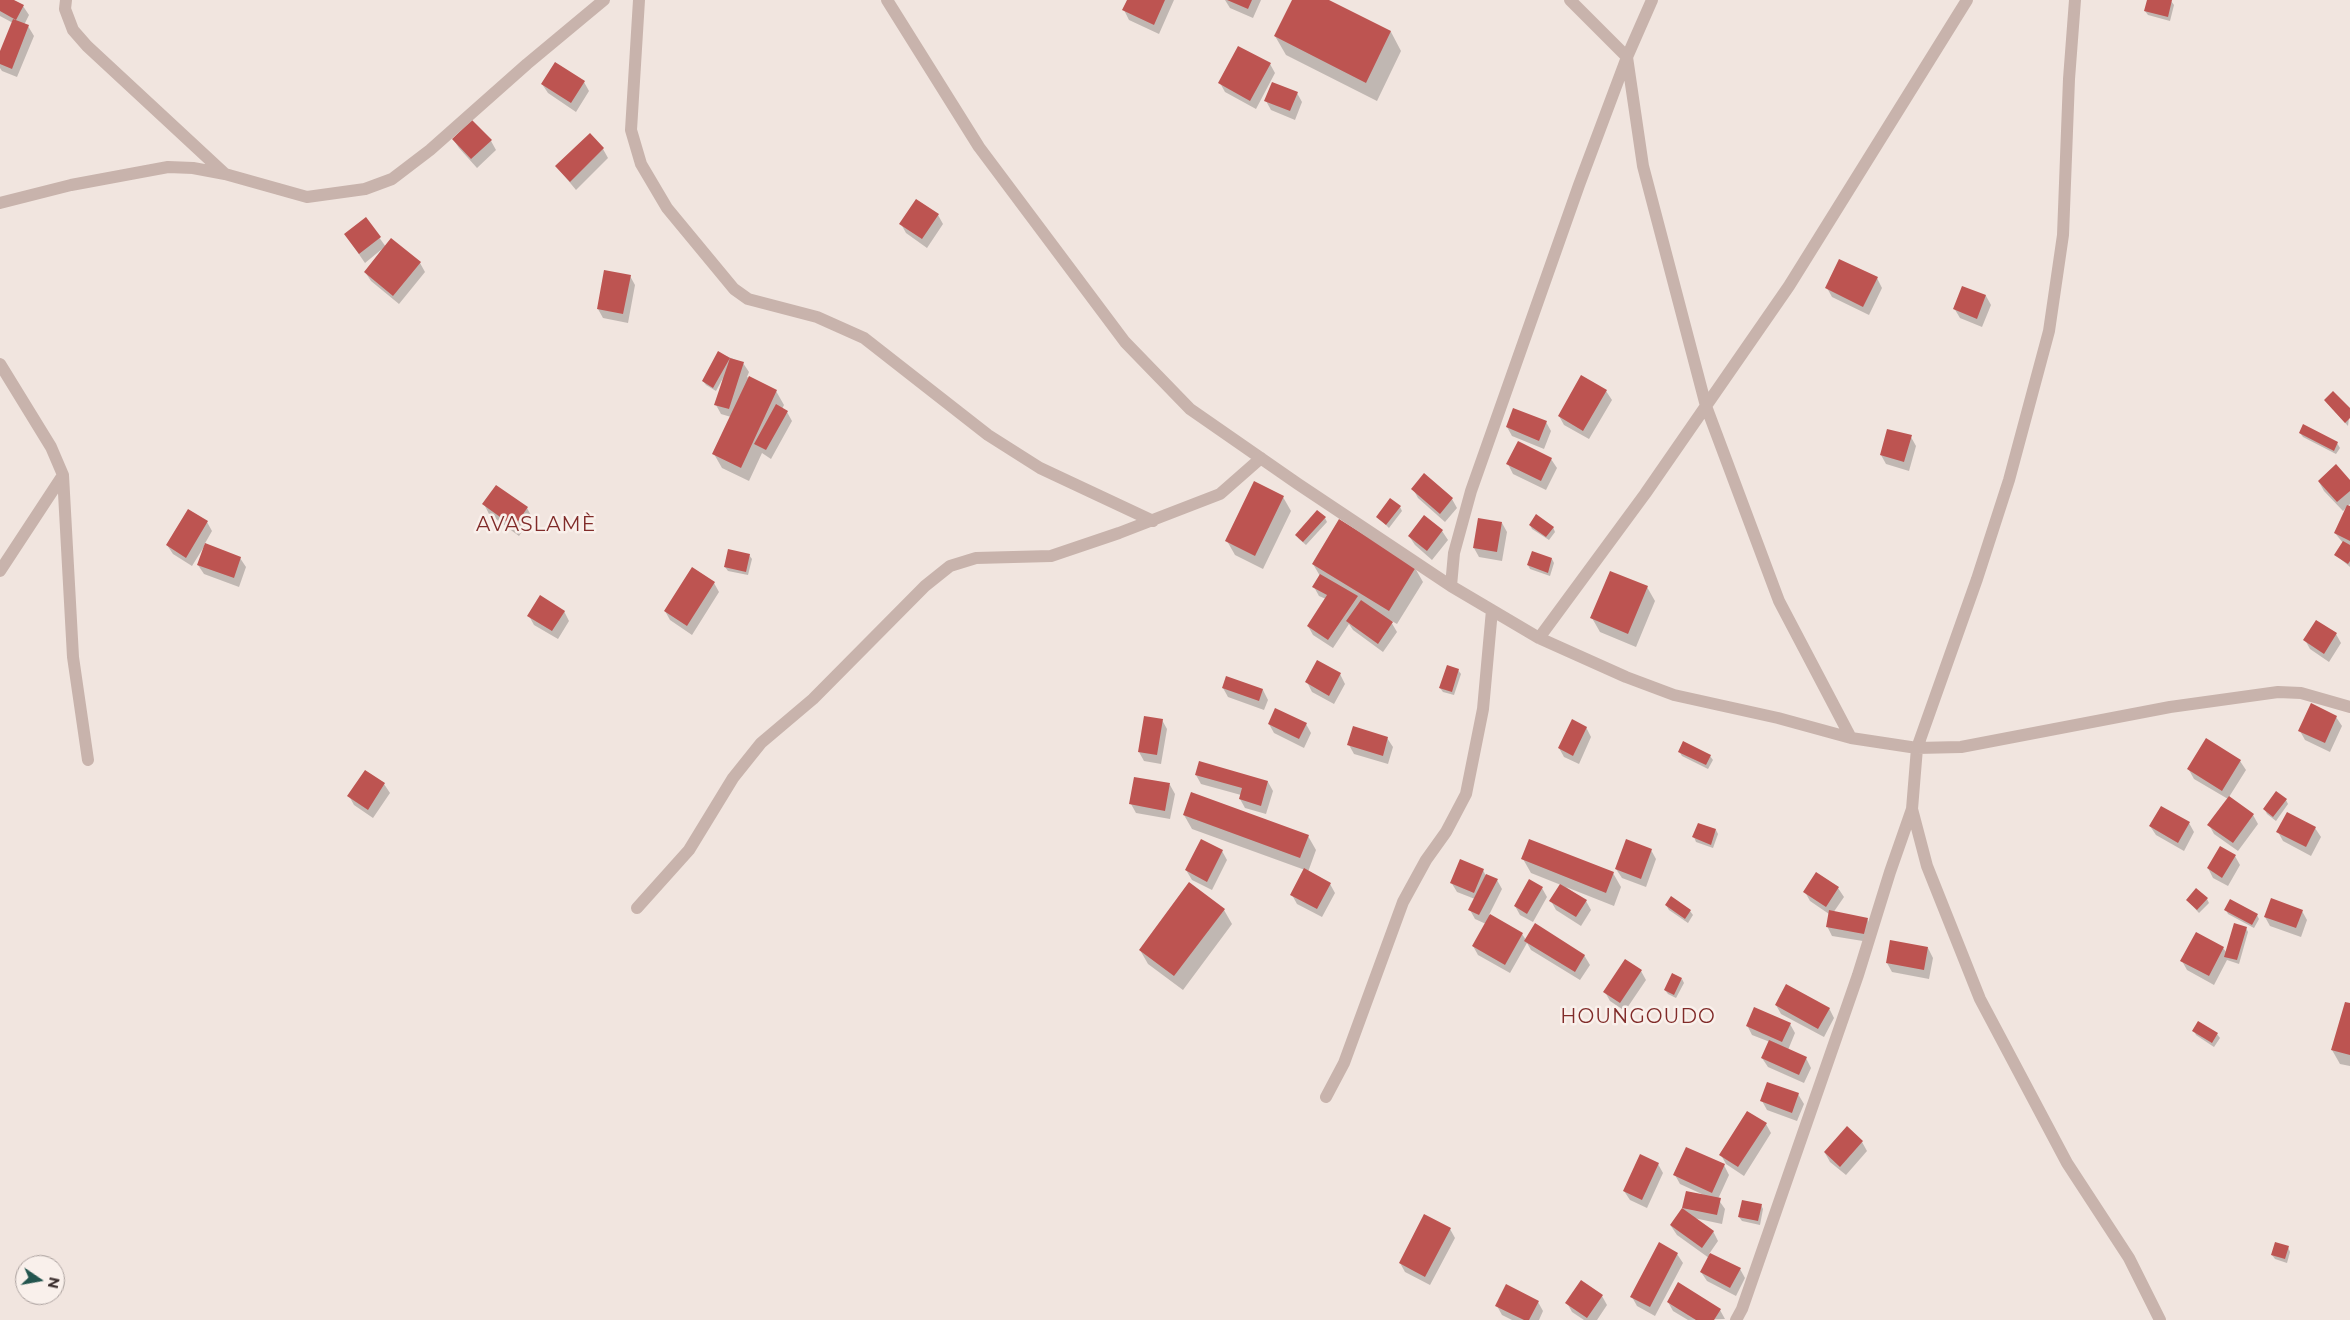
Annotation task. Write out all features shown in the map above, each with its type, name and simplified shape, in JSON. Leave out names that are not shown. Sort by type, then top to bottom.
[{"type":"street","points":[[66,0],[65,8],[73,30],[87,46],[225,174]]},
{"type":"street","points":[[0,203],[71,185],[168,167],[193,168],[225,174],[307,197],[365,189],[392,179],[430,150],[527,64],[604,0]]},
{"type":"street","points":[[638,0],[631,130],[641,164],[667,208],[734,289],[748,299],[817,316],[864,338],[988,435],[1040,468],[1153,521]]},
{"type":"street","points":[[887,0],[980,147],[1125,342],[1190,409],[1451,586],[1539,638],[1626,677],[1674,695],[1778,718],[1851,738],[1917,748],[1960,746],[2170,707],[2278,692],[2301,693],[2350,707]]},
{"type":"street","points":[[1570,0],[1627,57],[1643,166],[1706,406],[1779,601],[1851,738]]},
{"type":"street","points":[[1451,586],[1454,554],[1471,491],[1627,57],[1652,0]]},
{"type":"street","points":[[1539,638],[1645,494],[1789,286],[1966,0]]},
{"type":"street","points":[[1736,1320],[1742,1309],[1858,975],[1912,809],[1917,748],[1977,579],[2009,480],[2049,331],[2062,235],[2074,0]]},
{"type":"street","points":[[0,215],[13,200]]},
{"type":"street","points":[[0,364],[51,447],[63,475],[73,657],[88,760]]},
{"type":"street","points":[[637,908],[689,850],[733,778],[761,743],[813,699],[918,593],[950,566],[976,558],[1051,556],[1153,521],[1220,494],[1261,458]]},
{"type":"street","points":[[0,571],[63,475]]},
{"type":"street","points":[[1326,1096],[1344,1063],[1403,902],[1426,860],[1446,832],[1466,794],[1484,709],[1492,610]]},
{"type":"street","points":[[1912,809],[1927,866],[1980,999],[2067,1163],[2129,1258],[2160,1320]]},
{"type":"building","points":[[0,0],[14,0],[24,5],[16,20],[0,11]]},
{"type":"building","points":[[1127,0],[1165,0],[1154,25],[1122,10]]},
{"type":"building","points":[[1227,0],[1252,0],[1248,9]]},
{"type":"building","points":[[1292,0],[1329,0],[1391,31],[1366,83],[1274,36]]},
{"type":"building","points":[[2147,0],[2172,0],[2168,17],[2144,11]]},
{"type":"building","points":[[13,19],[29,25],[12,69],[0,64],[0,51]]},
{"type":"building","points":[[1238,46],[1271,63],[1250,101],[1218,83]]},
{"type":"building","points":[[555,62],[585,81],[571,103],[541,84]]},
{"type":"building","points":[[1272,82],[1298,92],[1290,111],[1264,101]]},
{"type":"building","points":[[472,120],[492,140],[471,159],[452,139]]},
{"type":"building","points":[[590,133],[604,148],[570,182],[555,166]]},
{"type":"building","points":[[916,199],[939,214],[922,239],[899,224]]},
{"type":"building","points":[[366,217],[381,237],[359,254],[344,234]]},
{"type":"building","points":[[391,238],[421,262],[393,296],[364,272]]},
{"type":"building","points":[[1839,259],[1878,277],[1863,307],[1825,288]]},
{"type":"building","points":[[604,270],[631,275],[623,314],[597,309]]},
{"type":"building","points":[[1962,286],[1986,295],[1977,319],[1953,309]]},
{"type":"building","points":[[718,351],[730,358],[713,388],[702,381]]},
{"type":"building","points":[[730,358],[744,362],[729,409],[714,405]]},
{"type":"building","points":[[1581,375],[1607,390],[1583,431],[1558,416]]},
{"type":"building","points":[[749,376],[777,390],[741,468],[712,454]]},
{"type":"building","points":[[2333,391],[2350,408],[2350,418],[2345,423],[2324,400]]},
{"type":"building","points":[[776,404],[788,411],[766,450],[754,444]]},
{"type":"building","points":[[1513,408],[1547,421],[1539,441],[1506,427]]},
{"type":"building","points":[[2303,424],[2338,442],[2334,451],[2299,433]]},
{"type":"building","points":[[1887,429],[1912,435],[1904,462],[1880,455]]},
{"type":"building","points":[[1518,441],[1552,458],[1541,481],[1506,464]]},
{"type":"building","points":[[2336,464],[2350,480],[2350,491],[2337,502],[2318,481]]},
{"type":"building","points":[[1424,473],[1453,498],[1440,514],[1411,489]]},
{"type":"building","points":[[1254,481],[1284,496],[1255,556],[1225,541]]},
{"type":"building","points":[[496,485],[528,507],[514,527],[482,504]]},
{"type":"building","points":[[1390,498],[1401,506],[1386,525],[1376,517]]},
{"type":"building","points":[[2347,505],[2350,506],[2350,541],[2334,533]]},
{"type":"building","points":[[188,509],[208,521],[186,558],[166,545]]},
{"type":"building","points":[[1317,510],[1326,517],[1303,542],[1295,535]]},
{"type":"building","points":[[1536,514],[1554,527],[1546,537],[1529,525]]},
{"type":"building","points":[[1424,515],[1443,530],[1427,551],[1408,536]]},
{"type":"building","points":[[1478,518],[1502,522],[1497,552],[1473,548]]},
{"type":"building","points":[[1339,519],[1416,567],[1389,611],[1312,564]]},
{"type":"building","points":[[2343,541],[2350,545],[2350,561],[2348,564],[2334,555]]},
{"type":"building","points":[[205,543],[241,557],[234,578],[197,565]]},
{"type":"building","points":[[728,549],[750,554],[746,572],[724,567]]},
{"type":"building","points":[[1532,551],[1552,558],[1548,573],[1527,565]]},
{"type":"building","points":[[692,567],[715,582],[687,626],[664,611]]},
{"type":"building","points":[[1610,571],[1648,586],[1628,634],[1590,618]]},
{"type":"building","points":[[1320,574],[1358,596],[1328,640],[1307,626],[1327,595],[1312,587]]},
{"type":"building","points":[[540,595],[565,611],[552,631],[527,616]]},
{"type":"building","points":[[1361,600],[1393,622],[1378,644],[1346,621]]},
{"type":"building","points":[[2316,620],[2337,633],[2324,654],[2303,640]]},
{"type":"building","points":[[1317,660],[1341,673],[1329,696],[1305,682]]},
{"type":"building","points":[[1447,665],[1459,669],[1452,692],[1439,688]]},
{"type":"building","points":[[1226,676],[1263,689],[1259,701],[1222,688]]},
{"type":"building","points":[[2311,703],[2337,716],[2325,743],[2298,731]]},
{"type":"building","points":[[1275,708],[1307,723],[1299,739],[1268,724]]},
{"type":"building","points":[[1144,716],[1163,719],[1157,755],[1138,752]]},
{"type":"building","points":[[1572,719],[1587,727],[1573,756],[1558,748]]},
{"type":"building","points":[[1353,726],[1388,737],[1383,756],[1347,745]]},
{"type":"building","points":[[2206,738],[2241,760],[2222,791],[2187,769]]},
{"type":"building","points":[[1683,741],[1711,755],[1706,765],[1678,752]]},
{"type":"building","points":[[1199,761],[1268,781],[1261,806],[1239,799],[1242,788],[1195,775]]},
{"type":"building","points":[[365,770],[385,783],[368,810],[347,796]]},
{"type":"building","points":[[1134,777],[1170,783],[1165,811],[1129,804]]},
{"type":"building","points":[[2276,791],[2287,799],[2273,817],[2263,809]]},
{"type":"building","points":[[1191,792],[1309,835],[1300,858],[1183,815]]},
{"type":"building","points":[[2229,796],[2254,814],[2233,843],[2207,825]]},
{"type":"building","points":[[2161,806],[2190,822],[2178,843],[2149,826]]},
{"type":"building","points":[[2287,812],[2316,827],[2306,847],[2276,832]]},
{"type":"building","points":[[1698,823],[1716,829],[1711,845],[1692,837]]},
{"type":"building","points":[[1201,839],[1223,850],[1207,882],[1185,870]]},
{"type":"building","points":[[1529,839],[1614,872],[1606,893],[1521,859]]},
{"type":"building","points":[[1626,839],[1652,849],[1641,879],[1615,869]]},
{"type":"building","points":[[2220,846],[2236,855],[2222,878],[2207,868]]},
{"type":"building","points":[[1460,859],[1484,869],[1474,893],[1450,883]]},
{"type":"building","points":[[1304,868],[1331,883],[1317,909],[1290,895]]},
{"type":"building","points":[[1816,872],[1839,887],[1826,907],[1803,892]]},
{"type":"building","points":[[1486,874],[1498,879],[1479,915],[1468,910]]},
{"type":"building","points":[[1529,879],[1543,887],[1527,914],[1514,906]]},
{"type":"building","points":[[1189,882],[1225,909],[1174,976],[1139,950]]},
{"type":"building","points":[[1560,884],[1587,900],[1576,917],[1549,901]]},
{"type":"building","points":[[2196,888],[2208,898],[2197,910],[2186,900]]},
{"type":"building","points":[[1671,896],[1691,910],[1685,919],[1665,905]]},
{"type":"building","points":[[2271,898],[2303,910],[2296,928],[2264,917]]},
{"type":"building","points":[[2230,899],[2258,914],[2252,925],[2224,910]]},
{"type":"building","points":[[1829,910],[1868,918],[1864,934],[1826,927]]},
{"type":"building","points":[[1490,914],[1523,933],[1505,965],[1472,946]]},
{"type":"building","points":[[1535,923],[1585,955],[1575,972],[1524,941]]},
{"type":"building","points":[[2234,923],[2247,927],[2237,960],[2224,957]]},
{"type":"building","points":[[2196,932],[2224,947],[2209,976],[2180,961]]},
{"type":"building","points":[[1890,940],[1928,947],[1924,970],[1886,963]]},
{"type":"building","points":[[1625,959],[1642,970],[1620,1003],[1603,992]]},
{"type":"building","points":[[1672,973],[1682,978],[1674,995],[1664,990]]},
{"type":"building","points":[[1786,984],[1830,1008],[1818,1029],[1775,1005]]},
{"type":"building","points":[[2345,1002],[2350,1003],[2350,1055],[2331,1050]]},
{"type":"building","points":[[1754,1007],[1791,1023],[1782,1042],[1746,1026]]},
{"type":"building","points":[[2198,1021],[2218,1033],[2212,1043],[2192,1031]]},
{"type":"building","points":[[1769,1040],[1807,1057],[1799,1075],[1761,1058]]},
{"type":"building","points":[[1767,1082],[1799,1093],[1792,1113],[1760,1101]]},
{"type":"building","points":[[1747,1111],[1767,1123],[1738,1167],[1719,1155]]},
{"type":"building","points":[[1847,1126],[1863,1141],[1840,1167],[1824,1152]]},
{"type":"building","points":[[1686,1147],[1725,1164],[1712,1193],[1673,1175]]},
{"type":"building","points":[[1640,1154],[1659,1163],[1642,1200],[1623,1191]]},
{"type":"building","points":[[1686,1191],[1721,1198],[1717,1215],[1682,1208]]},
{"type":"building","points":[[1742,1200],[1762,1204],[1758,1221],[1738,1217]]},
{"type":"building","points":[[1682,1208],[1714,1231],[1702,1248],[1670,1225]]},
{"type":"building","points":[[1424,1214],[1451,1228],[1425,1277],[1399,1263]]},
{"type":"building","points":[[1659,1242],[1678,1253],[1650,1307],[1630,1297]]},
{"type":"building","points":[[2275,1242],[2289,1246],[2285,1259],[2271,1255]]},
{"type":"building","points":[[1710,1253],[1741,1268],[1730,1288],[1700,1272]]},
{"type":"building","points":[[1581,1280],[1603,1295],[1587,1318],[1565,1303]]},
{"type":"building","points":[[1678,1282],[1721,1309],[1714,1320],[1696,1320],[1667,1302]]},
{"type":"building","points":[[1506,1284],[1539,1301],[1529,1320],[1524,1320],[1495,1306]]},
{"type":"district","name":"AVASLAMÈ","points":[[536,525]]},
{"type":"district","name":"HOUNGOUDO","points":[[1638,1017]]}]
